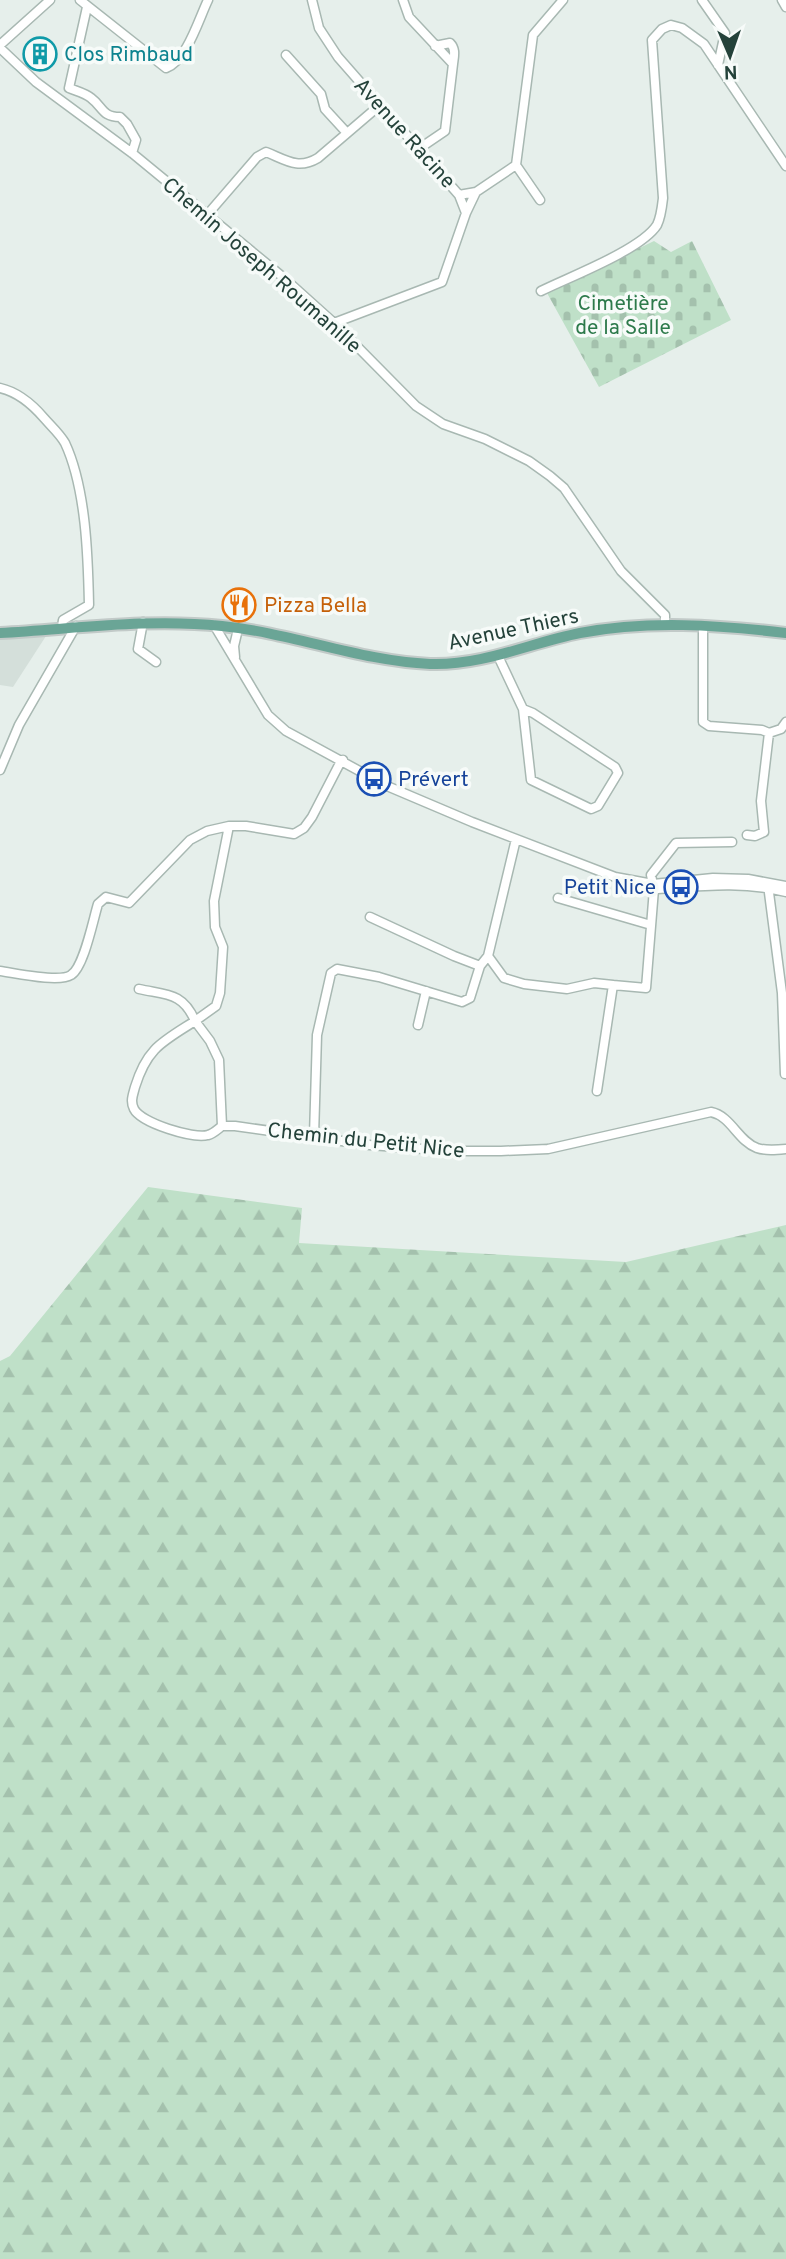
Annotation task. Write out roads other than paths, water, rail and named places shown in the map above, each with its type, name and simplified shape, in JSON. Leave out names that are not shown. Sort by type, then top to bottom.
[{"type":"main road","name":"Avenue Thiers","points":[[0,634],[143,622],[214,625],[393,661],[444,664],[498,656],[579,634],[622,627],[703,625],[786,634]]},
{"type":"street","points":[[0,46],[50,0]]},
{"type":"street","points":[[132,153],[136,140],[120,117],[111,117],[98,107],[93,99],[69,88],[84,3],[166,68],[182,57],[208,0]]},
{"type":"street","name":"Avenue Racine","points":[[313,0],[319,28],[338,57],[460,195],[466,213],[442,282],[334,323]]},
{"type":"street","points":[[403,0],[409,17],[453,64]]},
{"type":"street","points":[[540,200],[516,164],[533,35],[563,0]]},
{"type":"street","points":[[702,0],[725,33],[718,65]]},
{"type":"street","points":[[782,0],[786,7]]},
{"type":"street","points":[[541,291],[624,251],[645,237],[656,225],[663,198],[652,40],[662,29],[671,25],[682,28],[704,44],[786,166]]},
{"type":"street","points":[[420,148],[445,131],[455,54],[450,43],[435,47]]},
{"type":"street","name":"Chemin Joseph Roumanille","points":[[0,46],[36,82],[132,153],[284,278],[334,323],[416,406],[443,424],[485,439],[528,461],[564,488],[621,571],[665,615],[665,624]]},
{"type":"street","points":[[286,55],[321,94],[325,109],[347,133]]},
{"type":"street","points":[[207,215],[257,158],[266,152],[300,165],[308,164],[318,159],[380,105]]},
{"type":"street","points":[[460,195],[475,192],[516,164]]},
{"type":"street","points":[[466,213],[475,192]]},
{"type":"street","points":[[0,388],[12,391],[34,407],[64,442],[77,480],[88,556],[89,605],[68,615],[63,620],[62,627]]},
{"type":"street","points":[[143,622],[138,649],[156,662]]},
{"type":"street","points":[[214,625],[268,715],[286,731],[387,786],[515,841],[615,877],[654,886],[713,878],[786,886]]},
{"type":"street","points":[[703,625],[703,722],[709,726],[762,730],[769,733],[784,727]]},
{"type":"street","points":[[0,770],[19,725],[76,626]]},
{"type":"street","points":[[236,660],[234,646],[238,629]]},
{"type":"street","points":[[498,656],[523,709],[531,780],[591,809],[598,806],[618,773],[615,767],[523,709]]},
{"type":"street","points":[[747,835],[755,836],[764,832],[761,801],[769,733]]},
{"type":"street","points":[[0,971],[69,977],[79,968],[98,904],[106,897],[129,904],[190,840],[207,831],[246,825],[293,834],[304,828],[343,760]]},
{"type":"street","points":[[139,989],[178,997],[190,1010],[195,1021],[210,1041],[219,1060],[222,1126],[210,1135],[191,1135],[141,1118],[133,1108],[132,1098],[146,1059],[158,1044],[195,1021],[216,1006],[220,993],[223,947],[215,927],[214,901],[229,826]]},
{"type":"street","points":[[314,1136],[317,1035],[331,973],[337,969],[379,977],[462,1002],[470,998],[481,966],[488,956],[515,841]]},
{"type":"street","points":[[488,956],[504,978],[524,984],[567,989],[594,983],[646,988],[654,886],[651,875],[676,843],[732,842]]},
{"type":"street","points":[[768,885],[786,892]]},
{"type":"street","points":[[768,885],[782,993],[785,1074]]},
{"type":"street","points":[[558,898],[651,925]]},
{"type":"street","points":[[370,917],[481,966]]},
{"type":"street","points":[[597,1091],[613,985]]},
{"type":"street","points":[[418,1025],[426,991]]},
{"type":"street","name":"Chemin du Petit Nice","points":[[222,1126],[314,1136],[348,1143],[450,1151],[548,1149],[711,1112],[720,1114],[753,1147],[786,1149]]},
{"type":"place","name":"Clos Rimbaud","points":[[40,54]]},
{"type":"place","name":"Pizza Bella","points":[[239,605]]},
{"type":"place","name":"Prévert","points":[[374,779]]},
{"type":"place","name":"Petit Nice","points":[[681,887]]},
{"type":"park label","name":"Cimetière de la Salle","points":[[623,315]]}]
